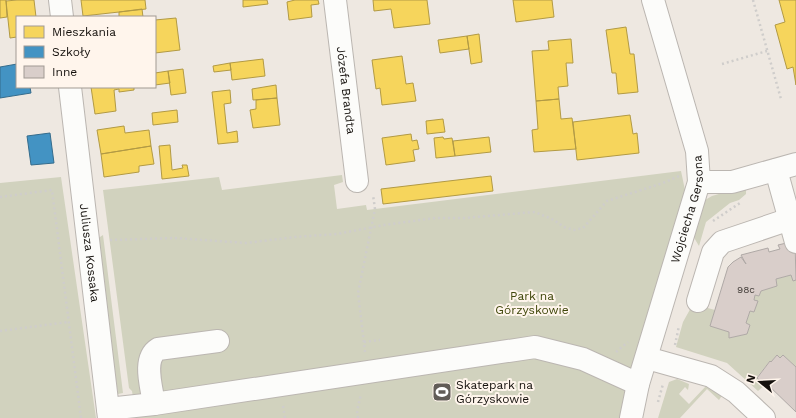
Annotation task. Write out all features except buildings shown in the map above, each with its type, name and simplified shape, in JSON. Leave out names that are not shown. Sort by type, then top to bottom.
[{"type":"street","points":[[60,0],[62,16]]},
{"type":"street","name":"Józefa Brandta","points":[[335,0],[357,181]]},
{"type":"street","name":"Wojciecha Gersona","points":[[631,418],[638,384],[647,358],[697,152],[653,0]]},
{"type":"street","name":"Juliusza Kossaka","points":[[70,88],[109,414]]},
{"type":"street","points":[[690,178],[732,182],[786,167],[790,219],[796,242]]},
{"type":"street","points":[[698,301],[713,252],[722,242],[790,219]]},
{"type":"street","points":[[154,404],[149,363],[152,353],[158,349],[218,341]]},
{"type":"street","points":[[109,414],[154,404],[535,347],[583,359],[638,384]]},
{"type":"street","points":[[647,358],[711,376],[736,392],[764,418]]},
{"type":"path","points":[[753,0],[781,99]]},
{"type":"path","points":[[722,64],[768,51]]},
{"type":"path","points":[[110,240],[176,238],[246,243],[337,234],[384,225],[435,218],[464,218],[535,212],[554,220],[564,227],[574,230],[583,228],[607,201],[663,183],[690,178]]},
{"type":"path","points":[[0,197],[52,190],[80,418]]},
{"type":"path","points":[[0,331],[68,322]]},
{"type":"path","points":[[364,342],[380,340]]},
{"type":"path","points":[[583,359],[597,358],[615,352],[630,341]]},
{"type":"green space","name":"Park na Górzyskowie","points":[[681,171],[685,190],[622,418],[136,418],[132,391],[129,388],[103,190],[219,177],[222,190],[342,175],[343,182],[334,185],[337,209],[366,205],[367,210]]},
{"type":"green space","points":[[61,177],[96,418],[0,418],[0,183]]},
{"type":"green space","points":[[746,186],[746,194],[739,200],[730,203],[706,222],[699,246],[693,236],[705,200],[712,196]]},
{"type":"green space","points":[[103,235],[123,393],[118,394],[97,239]]},
{"type":"green space","points":[[791,275],[793,281],[796,280],[796,367],[783,355],[780,358],[777,355],[757,377],[765,385],[758,391],[727,363],[676,347],[683,322],[693,304],[715,310],[710,326],[729,332],[729,338],[747,334],[750,325],[746,323],[750,311],[754,312],[757,301],[754,300],[755,295],[759,296],[761,291],[777,286],[776,279]]},
{"type":"green space","points":[[677,379],[689,384],[688,390],[685,387],[679,394],[689,404],[706,386],[723,394],[719,400],[707,389],[680,418],[658,418],[669,382]]},
{"type":"place","name":"Skatepark na Górzyskowie","points":[[442,392]]}]
